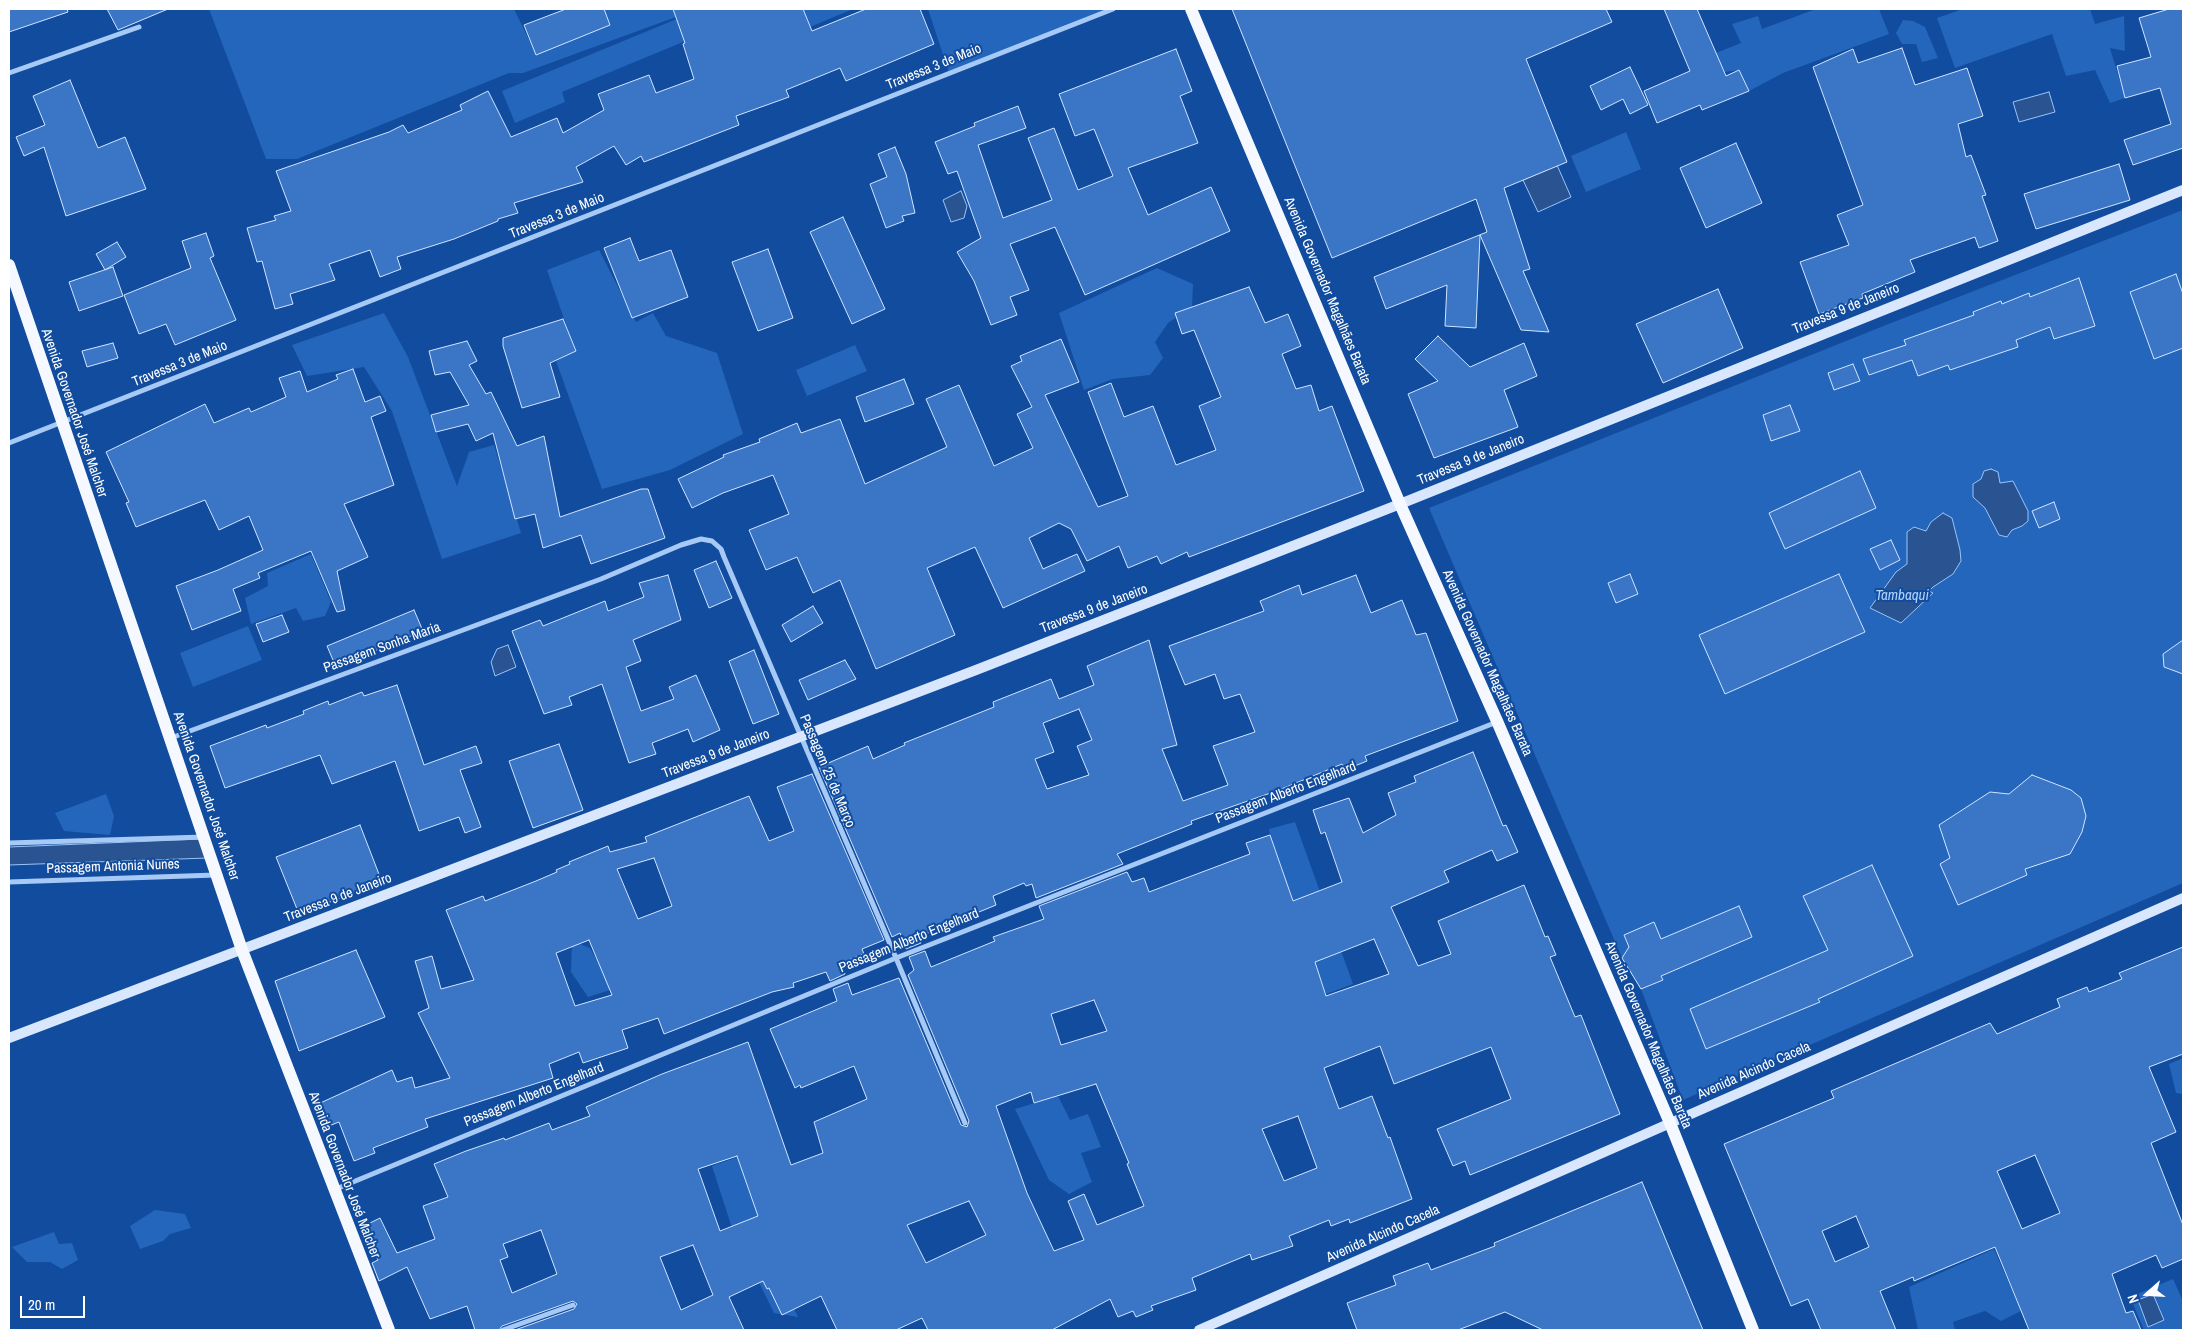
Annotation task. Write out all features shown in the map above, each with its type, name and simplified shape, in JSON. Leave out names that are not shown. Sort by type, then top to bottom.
[{"type":"main road","name":"Avenida Governador Magalhães Barata","points":[[1191,9],[1400,504],[1497,722],[1670,1123],[1753,1330]]},
{"type":"main road","name":"Travessa 9 de Janeiro","points":[[9,1038],[982,668],[1400,504],[2183,190]]},
{"type":"main road","name":"Avenida Governador José Malcher","points":[[9,266],[242,950],[333,1190],[389,1330]]},
{"type":"main road","name":"Avenida Alcindo Cacela","points":[[1199,1330],[2183,898]]},
{"type":"street","name":"Travessa 3 de Maio","points":[[9,444],[1113,9]]},
{"type":"street","points":[[9,74],[139,27]]},
{"type":"street","name":"Passagem 25 de Março","points":[[600,579],[681,545],[701,539],[707,539],[717,544],[896,958],[965,1124]]},
{"type":"street","name":"Passagem Sonha Maria","points":[[170,738],[600,579]]},
{"type":"street","name":"Passagem Alberto Engelhard","points":[[333,1190],[896,958],[1497,722]]},
{"type":"street","points":[[9,843],[205,838]]},
{"type":"street","name":"Passagem Antonia Nunes","points":[[9,882],[218,875]]},
{"type":"street","points":[[503,1330],[573,1305]]},
{"type":"shaded area","points":[[209,9],[514,9],[536,54],[610,25],[604,9],[673,9],[676,17],[523,73],[509,73],[297,159],[266,159]]},
{"type":"shaded area","points":[[701,9],[763,9],[562,92],[565,102],[515,123],[502,91]]},
{"type":"shaded area","points":[[803,9],[853,9],[810,27]]},
{"type":"shaded area","points":[[928,9],[1113,9],[949,73]]},
{"type":"shaded area","points":[[1816,9],[1879,9],[1889,34],[1783,73],[1749,91],[1739,70],[1724,72],[1716,53],[1741,43],[1732,24],[1758,16],[1762,29]]},
{"type":"shaded area","points":[[1963,9],[2090,9],[2095,24],[2124,16],[2125,51],[2110,48],[2125,98],[2110,103],[2095,70],[2066,76],[2052,34],[1955,68],[1937,18]]},
{"type":"shaded area","points":[[1903,20],[1913,21],[1925,27],[1938,58],[1922,62],[1916,44],[1902,44],[1896,33]]},
{"type":"shaded area","points":[[1626,132],[1641,169],[1586,192],[1571,156]]},
{"type":"shaded area","points":[[2183,210],[2183,883],[1683,1100],[1641,989],[1622,958],[1429,508],[1891,323]]},
{"type":"shaded area","points":[[599,250],[636,322],[653,313],[666,336],[717,353],[743,434],[670,470],[602,489],[556,361],[575,350],[547,270]]},
{"type":"shaded area","points":[[1157,268],[1193,284],[1192,307],[1168,323],[1155,342],[1163,358],[1150,375],[1113,379],[1084,390],[1059,313]]},
{"type":"shaded area","points":[[384,313],[408,357],[457,486],[469,452],[494,445],[521,533],[442,559],[392,411],[364,367],[307,376],[292,345]]},
{"type":"shaded area","points":[[855,345],[867,371],[807,396],[796,370]]},
{"type":"shaded area","points":[[311,554],[331,602],[325,616],[303,621],[296,608],[251,624],[245,598],[268,586],[267,573]]},
{"type":"shaded area","points":[[248,626],[262,660],[193,687],[180,653]]},
{"type":"shaded area","points":[[106,794],[114,816],[110,835],[64,831],[55,813]]},
{"type":"shaded area","points":[[1295,822],[1353,984],[1326,994],[1270,835],[1269,829]]},
{"type":"shaded area","points":[[572,941],[590,948],[613,989],[588,997],[571,972]]},
{"type":"shaded area","points":[[2183,1058],[2183,1094],[2176,1093],[2169,1064]]},
{"type":"shaded area","points":[[1058,1096],[1070,1120],[1088,1114],[1101,1147],[1081,1153],[1092,1182],[1069,1194],[1049,1180],[1015,1109]]},
{"type":"shaded area","points":[[749,1153],[771,1212],[755,1227],[798,1317],[774,1313],[731,1225],[712,1166]]},
{"type":"shaded area","points":[[155,1210],[185,1214],[191,1228],[170,1234],[163,1241],[140,1249],[130,1226]]},
{"type":"shaded area","points":[[54,1232],[59,1244],[72,1243],[78,1260],[62,1269],[50,1262],[27,1262],[12,1247]]},
{"type":"shaded area","points":[[1994,1249],[2021,1311],[2001,1321],[1985,1311],[1953,1322],[1955,1330],[1918,1330],[1909,1287]]},
{"type":"shaded area","points":[[2173,1279],[2183,1301],[2183,1330],[2144,1330],[2130,1297]]},
{"type":"water","points":[[2049,92],[2055,112],[2019,122],[2013,102]]},
{"type":"water","points":[[1557,165],[1571,197],[1538,212],[1523,180]]},
{"type":"water","points":[[961,191],[967,206],[964,218],[951,222],[943,200]]},
{"type":"water","points":[[1991,469],[1998,472],[2000,483],[2013,481],[2028,511],[2028,521],[2012,530],[2007,537],[1999,535],[1985,508],[1973,497],[1973,484],[1981,479],[1984,471]]},
{"type":"water","name":"Tambaqui","points":[[1943,513],[1952,518],[1960,550],[1961,561],[1953,574],[1933,587],[1929,591],[1933,593],[1901,623],[1870,608],[1896,572],[1907,564],[1907,532],[1914,527],[1926,531],[1931,522]]},
{"type":"water","points":[[508,645],[516,667],[495,676],[491,662],[497,649]]},
{"type":"water","points":[[202,839],[208,858],[9,865],[9,847]]},
{"type":"water","points":[[2153,1294],[2164,1320],[2148,1327],[2138,1300]]},
{"type":"building","points":[[9,9],[67,9],[68,12],[9,32]]},
{"type":"building","points":[[107,9],[168,9],[118,30]]},
{"type":"building","points":[[566,9],[604,9],[610,25],[536,55],[524,25]]},
{"type":"building","points":[[673,9],[803,9],[812,31],[866,9],[920,9],[934,44],[846,81],[840,68],[786,90],[789,97],[736,116],[739,125],[644,162],[641,156],[626,165],[614,146],[576,167],[583,182],[514,203],[518,213],[498,219],[498,221],[454,239],[397,257],[401,269],[380,277],[370,250],[329,264],[335,280],[290,294],[293,304],[275,309],[262,261],[257,262],[247,228],[276,220],[274,216],[291,211],[276,171],[389,132],[403,125],[408,133],[462,110],[460,105],[488,91],[511,137],[557,118],[563,133],[604,110],[598,94],[649,75],[656,93],[694,79],[683,44],[685,43]]},
{"type":"building","points":[[1232,9],[1606,9],[1612,22],[1526,59],[1567,162],[1504,188],[1530,269],[1523,271],[1549,332],[1521,330],[1480,235],[1476,328],[1445,326],[1447,285],[1386,309],[1374,277],[1487,232],[1476,199],[1332,258]]},
{"type":"building","points":[[1664,9],[1697,9],[1726,76],[1739,70],[1749,91],[1702,110],[1700,105],[1657,123],[1644,91],[1690,71]]},
{"type":"building","points":[[2169,9],[2183,9],[2183,148],[2133,165],[2124,140],[2171,124],[2160,88],[2125,98],[2117,66],[2151,57],[2139,18]]},
{"type":"building","points":[[1902,48],[1915,85],[1967,68],[1983,116],[1958,124],[1966,157],[1971,155],[1986,195],[1982,196],[1998,241],[1979,248],[1975,237],[1910,260],[1915,272],[1862,294],[1863,298],[1819,314],[1800,262],[1849,245],[1837,215],[1863,205],[1813,67],[1853,49],[1858,63]]},
{"type":"building","points":[[1176,49],[1192,91],[1180,96],[1198,143],[1128,168],[1148,215],[1211,187],[1230,231],[1085,295],[1055,227],[1010,244],[1029,290],[1010,297],[1017,315],[991,325],[974,281],[957,252],[981,238],[957,171],[948,174],[935,142],[975,126],[974,123],[1018,106],[1026,128],[978,145],[1003,218],[1052,200],[1028,138],[1054,128],[1078,190],[1113,176],[1094,129],[1075,136],[1059,94]]},
{"type":"building","points":[[1630,67],[1648,105],[1630,114],[1623,99],[1601,110],[1590,86]]},
{"type":"building","points":[[70,80],[98,148],[125,137],[146,189],[66,216],[44,147],[24,156],[16,137],[45,125],[33,96]]},
{"type":"building","points":[[1736,143],[1762,203],[1706,228],[1680,168]]},
{"type":"building","points":[[895,147],[906,174],[915,213],[902,216],[904,221],[886,228],[870,184],[887,177],[878,154]]},
{"type":"building","points":[[2119,164],[2130,200],[2036,229],[2024,194]]},
{"type":"building","points":[[843,217],[885,309],[852,324],[810,232]]},
{"type":"building","points":[[206,233],[214,256],[210,258],[236,320],[175,345],[166,324],[139,334],[124,295],[191,268],[182,241]]},
{"type":"building","points":[[630,238],[639,261],[671,250],[688,297],[632,318],[604,248]]},
{"type":"building","points":[[117,242],[126,257],[105,270],[96,254]]},
{"type":"building","points":[[768,249],[793,318],[758,331],[732,262]]},
{"type":"building","points":[[113,267],[123,296],[79,311],[69,282]]},
{"type":"building","points":[[2176,274],[2183,294],[2183,348],[2154,359],[2130,292]]},
{"type":"building","points":[[2079,278],[2095,326],[2054,339],[2050,327],[2016,340],[2018,347],[1950,370],[1948,365],[1918,376],[1912,360],[1869,375],[1863,359],[1906,345],[1904,340],[1974,315],[1973,312],[2001,301],[2002,304],[2029,293],[2030,297]]},
{"type":"building","points":[[1249,287],[1265,323],[1288,314],[1301,346],[1282,354],[1296,389],[1311,385],[1319,411],[1332,406],[1364,491],[1189,557],[1187,552],[1161,564],[1157,556],[1128,568],[1119,546],[1087,561],[1071,529],[1059,523],[1029,538],[1043,569],[1077,554],[1085,571],[1003,608],[975,547],[927,568],[955,635],[876,669],[840,580],[813,593],[797,557],[766,570],[749,530],[789,514],[773,475],[723,493],[692,508],[678,479],[724,457],[723,455],[760,442],[759,439],[797,423],[801,433],[840,419],[865,484],[947,447],[926,399],[959,385],[994,466],[1033,448],[1017,414],[1032,407],[1011,366],[1022,361],[1020,356],[1061,339],[1079,382],[1045,395],[1098,507],[1128,496],[1088,392],[1111,383],[1124,417],[1153,406],[1176,465],[1216,450],[1199,406],[1221,397],[1194,330],[1182,334],[1175,313]]},
{"type":"building","points":[[1718,289],[1743,348],[1663,383],[1636,324]]},
{"type":"building","points":[[563,319],[576,351],[550,363],[560,397],[522,408],[503,346],[503,338]]},
{"type":"building","points":[[1438,336],[1470,367],[1524,343],[1537,376],[1504,390],[1518,427],[1434,458],[1408,394],[1438,381],[1415,359]]},
{"type":"building","points":[[467,341],[477,361],[469,365],[486,394],[491,392],[517,446],[544,436],[560,517],[641,489],[648,489],[665,538],[591,564],[581,535],[543,548],[535,514],[515,519],[493,433],[476,441],[468,424],[436,432],[431,415],[469,405],[450,372],[435,375],[429,351]]},
{"type":"building","points":[[113,343],[118,358],[87,367],[82,351]]},
{"type":"building","points":[[1853,364],[1860,381],[1834,390],[1828,373]]},
{"type":"building","points":[[353,369],[365,402],[380,396],[386,411],[371,417],[394,485],[344,504],[368,557],[337,571],[345,610],[337,612],[311,551],[258,573],[260,578],[233,589],[241,611],[192,630],[176,586],[263,550],[249,516],[219,530],[205,500],[136,527],[126,503],[129,502],[106,452],[205,404],[214,423],[249,408],[251,412],[286,397],[279,378],[300,371],[307,392],[338,379],[336,375]]},
{"type":"building","points":[[904,379],[914,404],[865,422],[856,397]]},
{"type":"building","points":[[1790,405],[1800,431],[1771,441],[1763,415]]},
{"type":"building","points":[[1860,471],[1876,508],[1785,549],[1769,513]]},
{"type":"building","points":[[2054,502],[2060,519],[2039,528],[2032,511]]},
{"type":"building","points":[[1891,540],[1900,560],[1880,570],[1870,549]]},
{"type":"building","points":[[716,561],[732,598],[709,608],[694,570]]},
{"type":"building","points":[[1630,574],[1638,594],[1616,603],[1608,583]]},
{"type":"building","points":[[1839,574],[1865,632],[1725,694],[1699,635]]},
{"type":"building","points":[[668,575],[681,620],[633,640],[641,661],[626,667],[641,711],[674,699],[669,687],[696,675],[720,730],[693,742],[688,729],[652,743],[656,754],[629,763],[602,684],[569,697],[572,705],[544,714],[512,631],[540,620],[543,626],[605,601],[608,611],[644,597],[639,583]]},
{"type":"building","points":[[1356,575],[1371,613],[1402,600],[1416,635],[1426,633],[1458,721],[1365,756],[1367,761],[1345,770],[1342,764],[1279,790],[1191,821],[1192,824],[1117,854],[1123,864],[1036,898],[1032,884],[1026,886],[1024,883],[993,896],[996,905],[918,937],[921,943],[906,949],[900,933],[892,937],[819,767],[868,746],[873,759],[905,745],[904,743],[994,707],[993,702],[1051,679],[1059,699],[1094,685],[1087,666],[1149,640],[1177,745],[1162,749],[1183,801],[1228,785],[1213,746],[1255,732],[1240,694],[1224,699],[1215,674],[1185,685],[1169,646],[1264,611],[1260,601],[1299,585],[1302,595]],"holes":[[[1079,709],[1092,740],[1077,746],[1089,775],[1047,789],[1035,759],[1054,752],[1043,723]]]},
{"type":"building","points":[[813,606],[823,623],[791,642],[782,625]]},
{"type":"building","points":[[414,610],[423,631],[336,667],[327,646]]},
{"type":"building","points":[[282,615],[289,632],[263,642],[256,624]]},
{"type":"building","points":[[2183,640],[2183,674],[2164,667],[2163,654]]},
{"type":"building","points":[[754,650],[779,714],[753,724],[729,661]]},
{"type":"building","points":[[845,660],[856,679],[808,700],[799,680]]},
{"type":"building","points":[[397,685],[424,765],[476,746],[482,763],[460,770],[481,827],[465,833],[459,817],[419,831],[395,761],[332,784],[320,755],[225,788],[210,746],[266,725],[267,728],[304,714],[303,711],[328,701],[329,705],[362,692],[364,696]]},
{"type":"building","points":[[559,744],[583,810],[533,828],[509,761]]},
{"type":"building","points":[[1473,752],[1503,826],[1506,825],[1518,852],[1497,861],[1492,850],[1444,871],[1449,882],[1391,907],[1418,966],[1451,954],[1438,921],[1524,885],[1545,937],[1548,936],[1556,955],[1550,957],[1575,1017],[1581,1015],[1620,1114],[1470,1175],[1465,1161],[1453,1166],[1437,1129],[1511,1099],[1491,1047],[1394,1084],[1380,1046],[1324,1068],[1339,1109],[1372,1096],[1388,1138],[1390,1137],[1412,1199],[1350,1223],[1349,1219],[1331,1226],[1329,1220],[1289,1236],[1293,1246],[1252,1260],[1250,1254],[1192,1278],[1196,1290],[1151,1306],[1153,1310],[1136,1317],[1133,1311],[1118,1317],[1110,1299],[1052,1330],[928,1330],[922,1318],[896,1330],[837,1330],[821,1296],[782,1315],[769,1288],[767,1289],[763,1281],[729,1297],[744,1330],[515,1330],[574,1309],[577,1304],[573,1301],[502,1326],[499,1330],[475,1330],[467,1306],[430,1319],[407,1267],[379,1281],[372,1263],[378,1260],[362,1227],[380,1218],[397,1253],[435,1239],[423,1206],[448,1197],[434,1164],[549,1123],[552,1130],[590,1116],[586,1107],[662,1074],[748,1042],[791,1165],[823,1153],[814,1122],[867,1099],[854,1066],[801,1088],[800,1085],[795,1088],[770,1029],[837,1001],[833,989],[848,983],[852,995],[899,978],[961,1125],[967,1127],[969,1121],[908,975],[914,970],[909,957],[925,951],[931,967],[995,941],[993,937],[1044,919],[1039,906],[1127,872],[1132,882],[1144,878],[1149,892],[1250,854],[1246,843],[1270,835],[1293,901],[1342,882],[1325,832],[1321,834],[1313,810],[1349,798],[1363,833],[1396,815],[1388,793],[1416,782],[1414,776]],"holes":[[[1374,939],[1389,974],[1326,996],[1315,962]],[[1094,1000],[1107,1031],[1061,1045],[1051,1014]],[[1096,1084],[1129,1163],[1127,1164],[1144,1206],[1097,1225],[1084,1194],[1068,1201],[1084,1240],[1054,1251],[1027,1193],[996,1106],[1031,1092],[1034,1103]],[[1298,1116],[1317,1168],[1284,1181],[1262,1129]],[[737,1156],[758,1216],[720,1231],[698,1169]],[[969,1201],[986,1235],[926,1263],[907,1225]],[[541,1230],[557,1274],[512,1293],[500,1260],[508,1257],[503,1244]],[[693,1245],[713,1295],[681,1310],[660,1257]]]},
{"type":"building","points":[[812,774],[884,940],[862,949],[864,954],[841,963],[845,974],[830,981],[826,972],[793,983],[794,987],[772,992],[664,1034],[658,1018],[622,1030],[628,1048],[583,1063],[579,1052],[549,1064],[553,1078],[425,1119],[428,1127],[373,1148],[375,1153],[354,1161],[339,1122],[326,1127],[316,1105],[392,1070],[397,1082],[412,1077],[415,1088],[450,1078],[418,1013],[429,1008],[415,961],[432,956],[441,989],[474,980],[446,910],[483,896],[485,901],[536,881],[557,872],[556,870],[570,864],[569,862],[608,846],[610,852],[647,842],[645,837],[749,796],[769,841],[794,831],[777,787]],"holes":[[[654,858],[672,906],[638,919],[617,869]],[[589,940],[612,995],[575,1006],[556,953]]]},
{"type":"building","points":[[2032,775],[2071,790],[2081,798],[2086,816],[2082,832],[2070,854],[2025,869],[2027,875],[1958,905],[1940,864],[1950,858],[1939,825],[1990,792],[2009,794]]},
{"type":"building","points":[[360,825],[382,882],[299,914],[276,857]]},
{"type":"building","points":[[1872,865],[1913,956],[1818,999],[1820,1002],[1706,1049],[1690,1009],[1828,950],[1803,896]]},
{"type":"building","points":[[1739,906],[1752,937],[1661,976],[1663,980],[1641,989],[1622,958],[1629,947],[1624,935],[1654,922],[1661,939]]},
{"type":"building","points":[[2183,947],[2183,1054],[2149,1067],[2176,1132],[2151,1143],[2183,1225],[2183,1259],[2162,1268],[2156,1255],[2112,1274],[2126,1313],[2133,1311],[2141,1330],[2029,1330],[1995,1247],[1914,1281],[1913,1277],[1880,1291],[1896,1330],[1821,1330],[1808,1299],[1791,1306],[1724,1144],[1834,1098],[1831,1091],[1990,1023],[1997,1034],[2060,1007],[2057,999],[2087,987],[2089,992],[2122,979],[2119,973]],"holes":[[[2035,1155],[2060,1213],[2022,1229],[1997,1171]],[[1856,1216],[1869,1247],[1835,1262],[1822,1231]]]},
{"type":"building","points":[[356,950],[385,1017],[299,1051],[275,981]]},
{"type":"building","points":[[1642,1182],[1703,1330],[1543,1330],[1505,1312],[1458,1330],[1357,1330],[1347,1303],[1396,1285],[1393,1276],[1428,1263],[1431,1270],[1495,1246],[1494,1243]]}]
